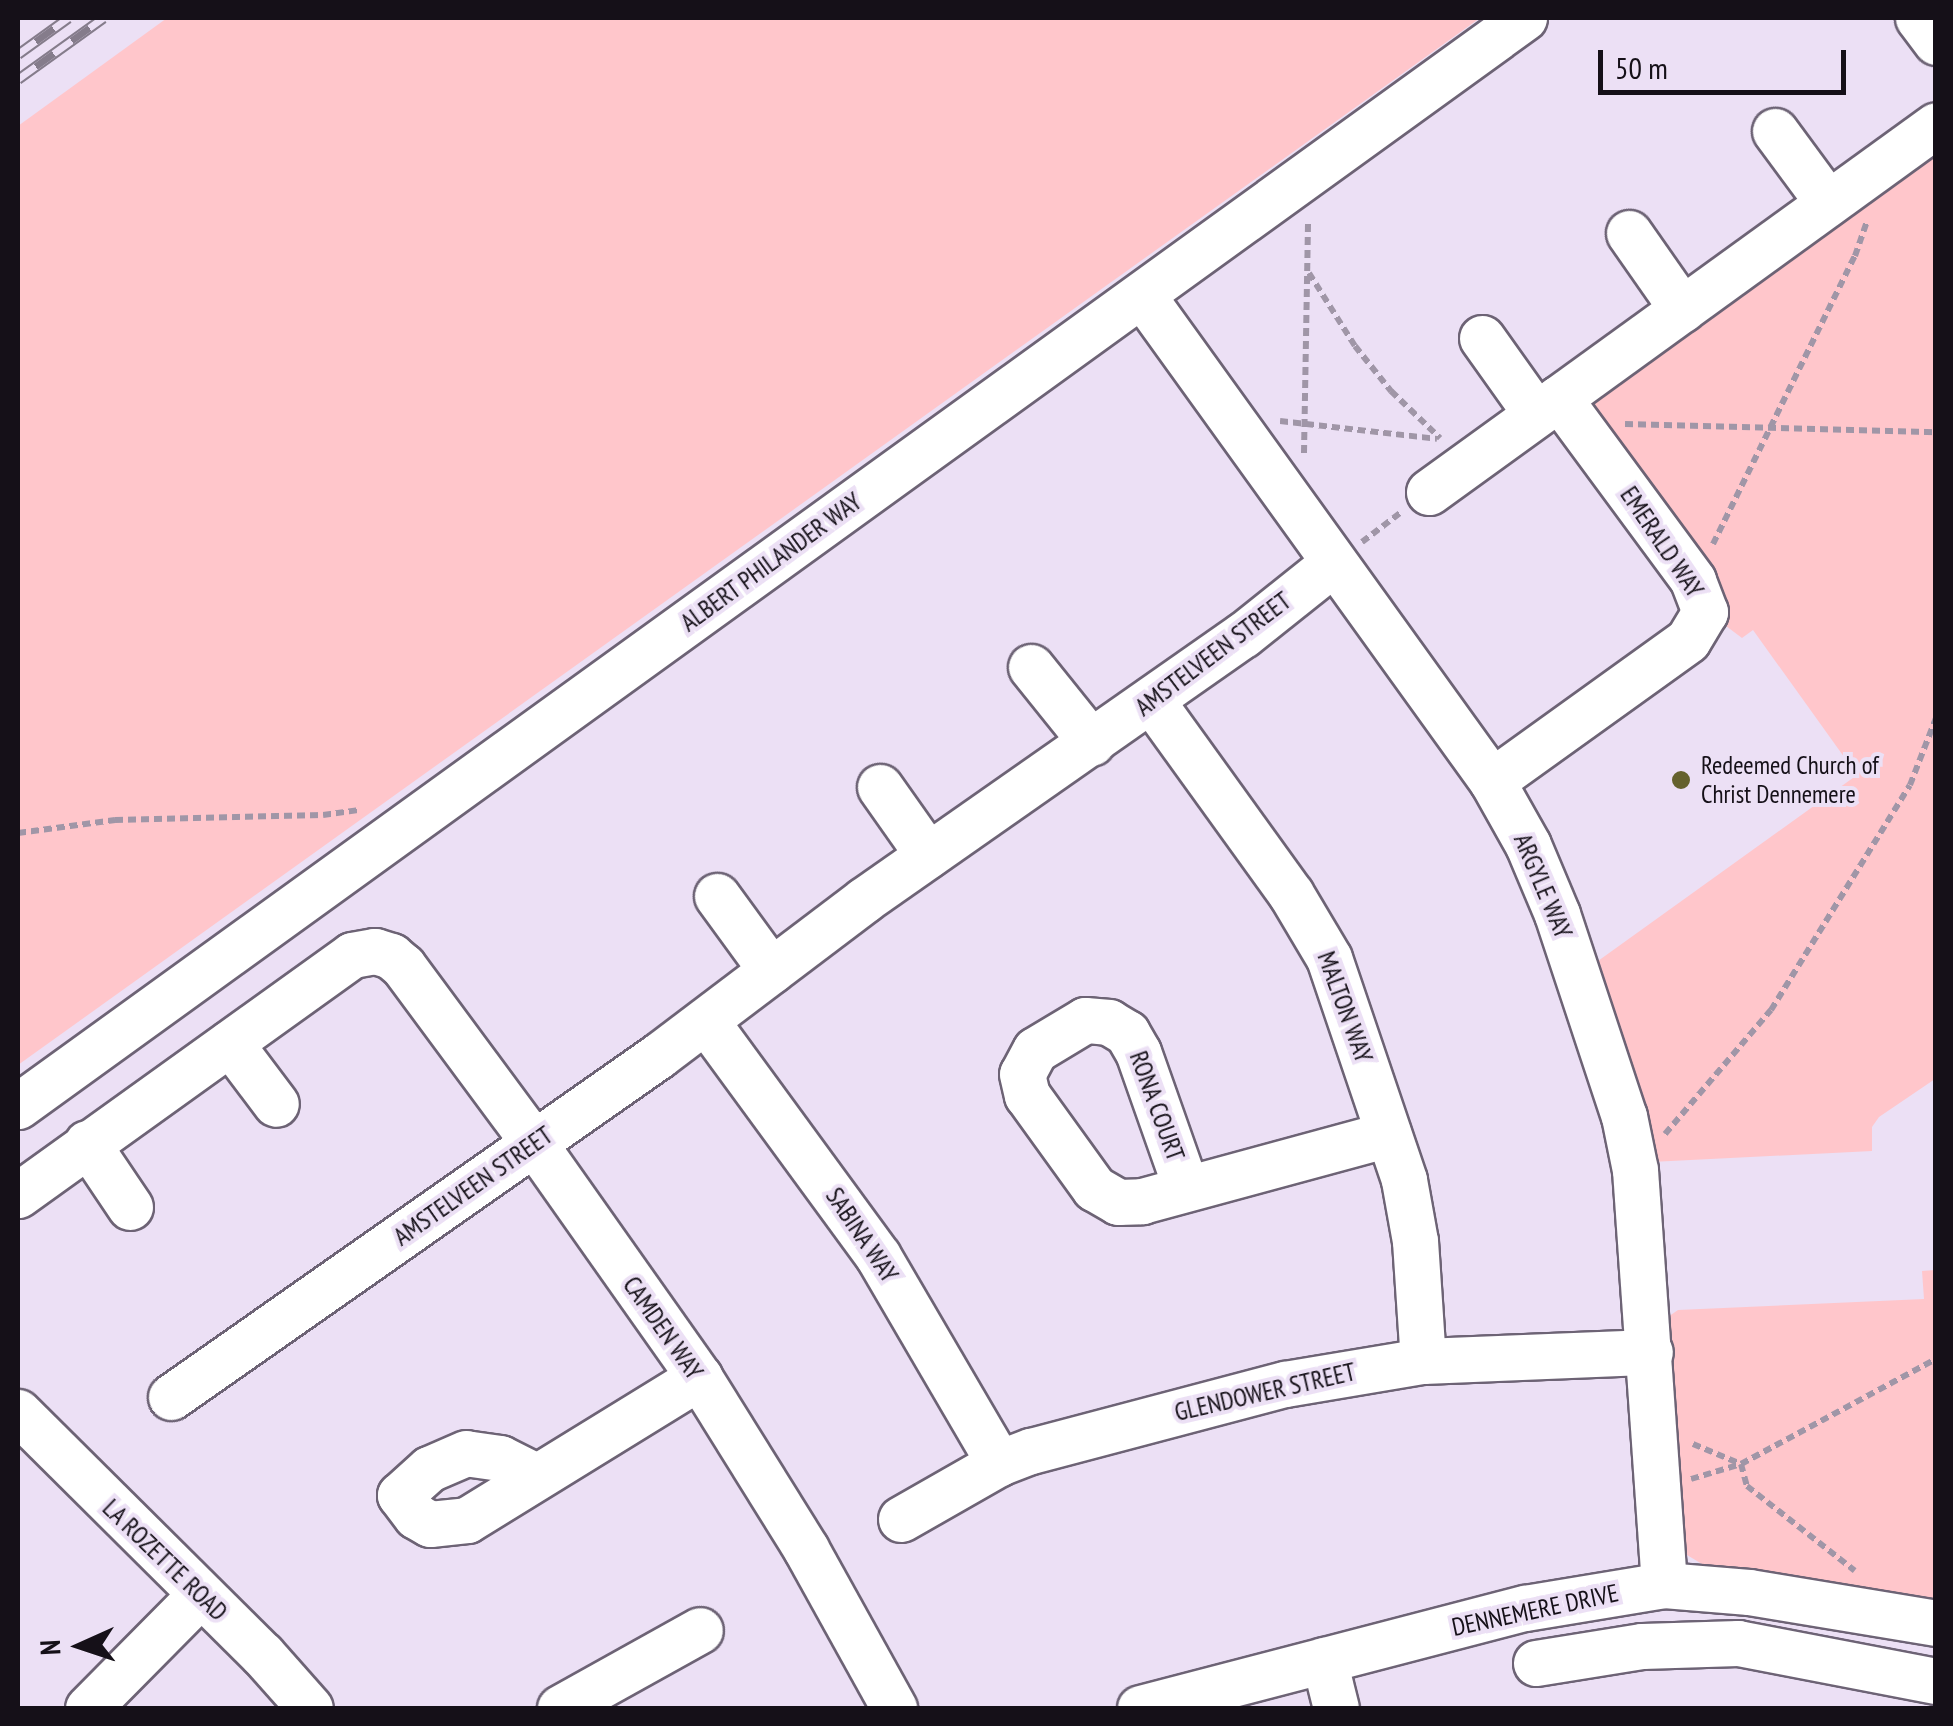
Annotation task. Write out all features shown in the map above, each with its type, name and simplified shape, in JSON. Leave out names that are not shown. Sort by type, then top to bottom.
[{"type":"street","name":"ALBERT PHILANDER WAY","points":[[18,1106],[1524,18]]},
{"type":"street","points":[[1918,18],[1936,42]]},
{"type":"street","points":[[1429,492],[1458,449],[1548,406],[1936,125]]},
{"type":"street","points":[[1775,131],[1828,203]]},
{"type":"street","points":[[1629,233],[1682,309]]},
{"type":"street","name":"ARGYLE WAY","points":[[1142,295],[1332,564],[1492,780],[1528,845],[1558,914],[1624,1116],[1636,1170],[1664,1585]]},
{"type":"street","name":"EMERALD WAY","points":[[1482,338],[1548,406],[1587,434],[1693,580],[1705,612],[1688,640],[1492,780]]},
{"type":"street","name":"AMSTELVEEN STREET","points":[[171,1397],[534,1144],[928,855],[1092,743],[1332,564]]},
{"type":"street","points":[[1031,668],[1092,743]]},
{"type":"street","name":"MALTON WAY","points":[[1151,700],[1314,927],[1352,1017],[1410,1211],[1423,1361]]},
{"type":"street","points":[[880,787],[928,855]]},
{"type":"street","points":[[717,896],[771,970]]},
{"type":"street","name":"CAMDEN WAY","points":[[230,1043],[352,955],[375,951],[404,966],[698,1377],[806,1548],[894,1708]]},
{"type":"street","name":"SABINA WAY","points":[[706,1020],[878,1256],[966,1400],[999,1463]]},
{"type":"street","points":[[18,1195],[230,1043],[276,1104]]},
{"type":"street","name":"RONA COURT","points":[[1186,1188],[1388,1134]]},
{"type":"street","points":[[87,1143],[130,1206]]},
{"type":"street","name":"GLENDOWER STREET","points":[[901,1520],[999,1463],[1069,1440],[1286,1384],[1423,1361],[1650,1352]]},
{"type":"street","points":[[536,1476],[698,1377]]},
{"type":"street","name":"LA ROZETTE ROAD","points":[[18,1412],[310,1708]]},
{"type":"street","name":"DENNEMERE DRIVE","points":[[1140,1708],[1525,1608],[1664,1585],[1749,1592],[1936,1624]]},
{"type":"street","points":[[88,1708],[200,1596]]},
{"type":"street","points":[[560,1708],[700,1630]]},
{"type":"street","points":[[1536,1662],[1626,1647],[1738,1643],[1936,1680]]},
{"type":"street","points":[[1324,1660],[1336,1708]]},
{"type":"path","points":[[1693,580],[1773,428],[1855,256],[1880,184],[1875,169]]},
{"type":"path","points":[[1285,190],[1310,224],[1303,471],[1286,499]]},
{"type":"path","points":[[1309,273],[1355,346],[1391,391],[1458,449]]},
{"type":"path","points":[[1236,430],[1253,416],[1458,449]]},
{"type":"path","points":[[1587,434],[1607,423],[1936,432]]},
{"type":"path","points":[[1332,564],[1429,492]]},
{"type":"path","points":[[1636,1170],[1771,1010],[1910,785],[1936,718]]},
{"type":"path","points":[[18,832],[115,820],[323,815],[378,807],[393,835]]},
{"type":"path","points":[[1658,1488],[1741,1464],[1936,1359]]},
{"type":"path","points":[[1654,1426],[1741,1464]]},
{"type":"path","points":[[1741,1464],[1747,1486],[1876,1587],[1889,1614]]},
{"type":"shaded area","points":[[167,18],[1480,18],[18,1065],[18,126]]},
{"type":"shaded area","points":[[1935,137],[1935,1079],[1879,1117],[1872,1127],[1872,1151],[1651,1162],[1591,966],[1857,775],[1753,630],[1742,638],[1718,620],[1590,403]]},
{"type":"shaded area","points":[[1935,1270],[1935,1601],[1794,1575],[1707,1567],[1687,1555],[1681,1547],[1665,1319],[1678,1310],[1924,1299],[1922,1271]]},
{"type":"railway","points":[[18,54],[68,18]]},
{"type":"railway","points":[[18,79],[103,18]]},
{"type":"place","name":"Redeemed Church of Christ Dennemere","points":[[1681,780]]}]
